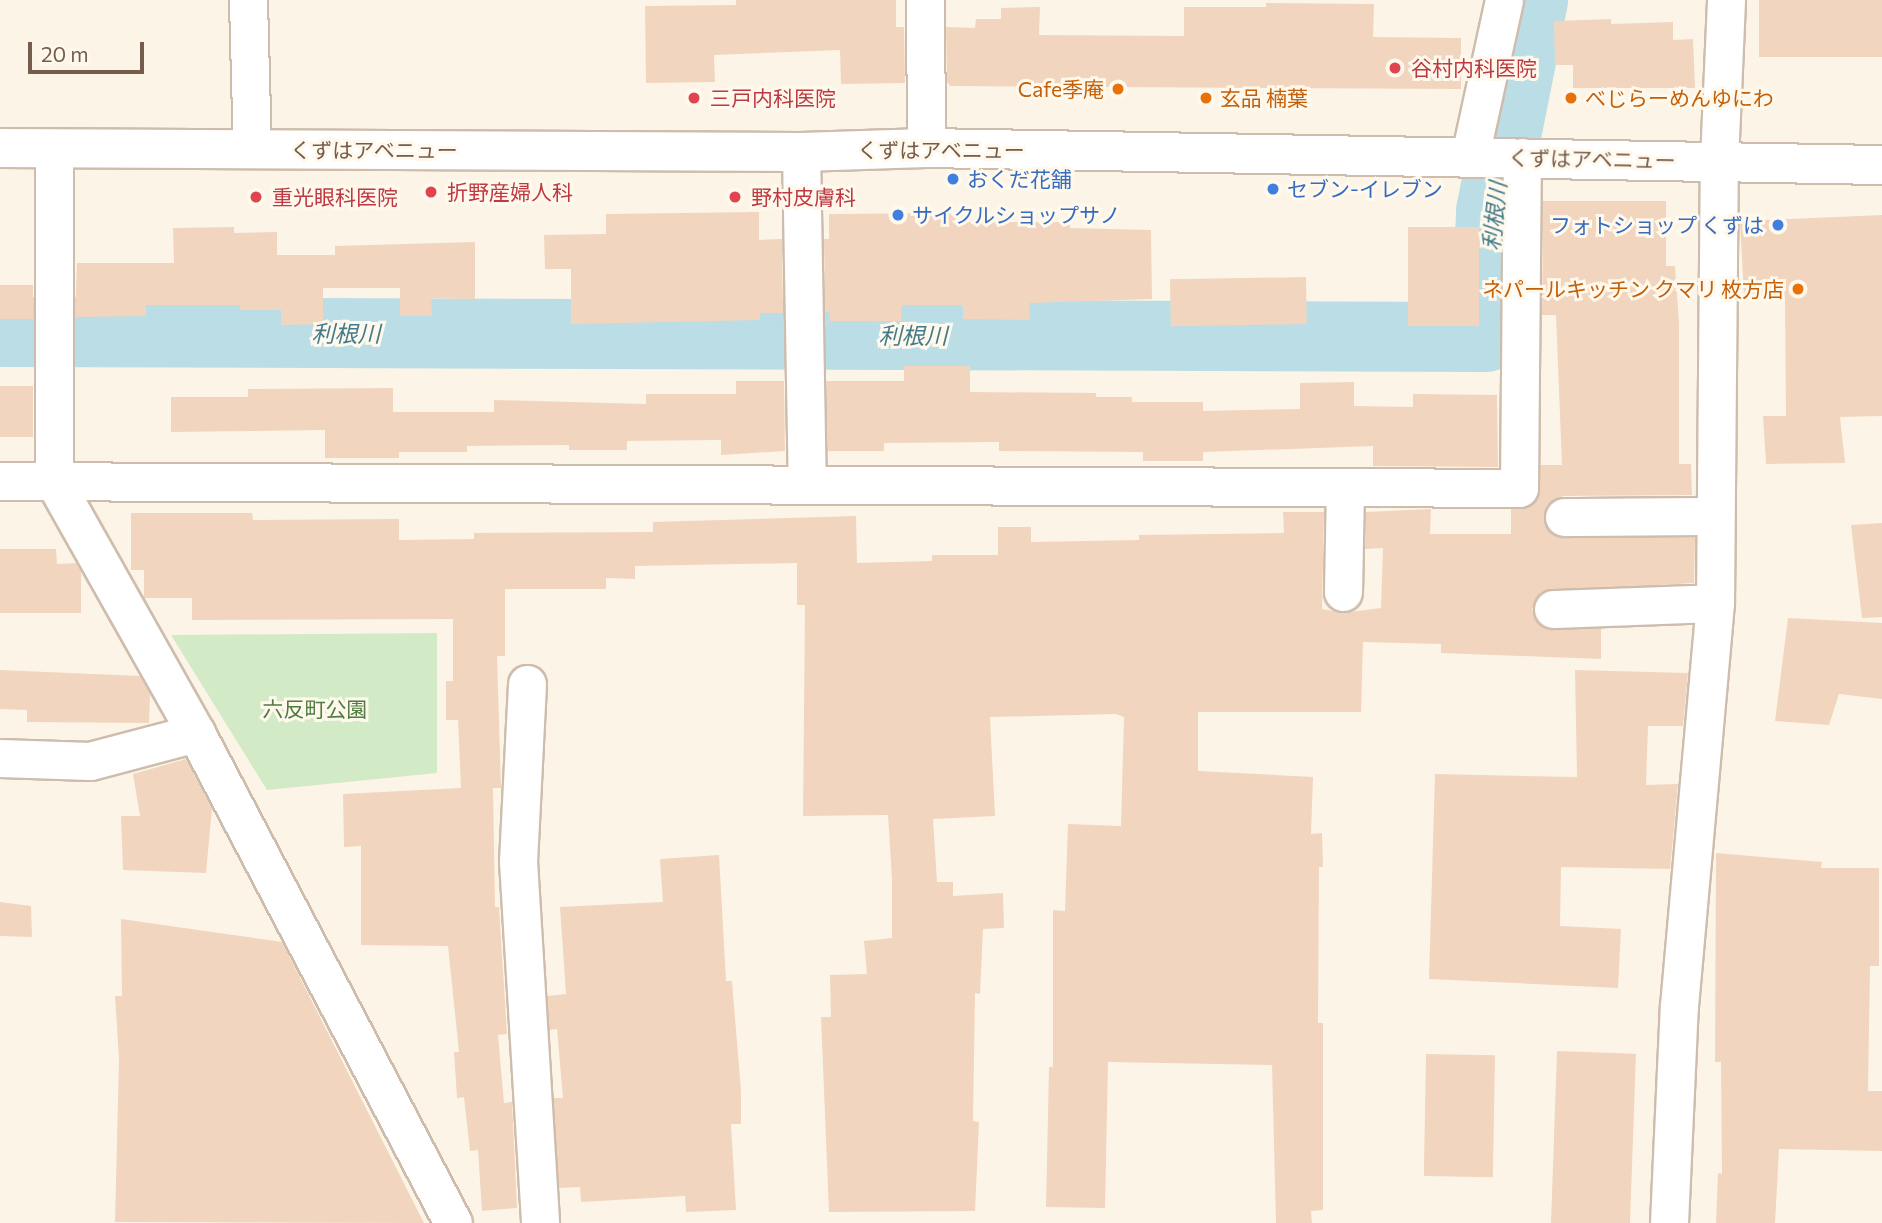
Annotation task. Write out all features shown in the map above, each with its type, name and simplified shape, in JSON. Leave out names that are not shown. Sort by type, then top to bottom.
[{"type":"street","points":[[248,0],[252,149]]},
{"type":"street","points":[[925,0],[926,148]]},
{"type":"street","points":[[1470,156],[1504,0]]},
{"type":"street","points":[[1669,1223],[1679,1006],[1715,603],[1719,161],[1726,0]]},
{"type":"street","name":"くずはアベニュー","points":[[0,148],[801,152],[926,148],[1882,165]]},
{"type":"street","points":[[54,148],[54,481],[196,733],[453,1223]]},
{"type":"street","points":[[801,152],[807,485]]},
{"type":"street","points":[[0,481],[1519,488],[1522,157]]},
{"type":"street","points":[[1343,592],[1345,489]]},
{"type":"street","points":[[1564,517],[1715,516]]},
{"type":"street","points":[[1553,609],[1715,603]]},
{"type":"street","points":[[527,684],[518,861],[540,1223]]},
{"type":"street","points":[[0,758],[90,761],[196,733]]},
{"type":"green space","name":"六反町公園","points":[[437,633],[437,773],[267,790],[171,635]]},
{"type":"building","points":[[736,0],[896,0],[896,27],[904,27],[905,83],[841,84],[840,50],[714,55],[715,82],[646,83],[645,6],[736,5]]},
{"type":"building","points":[[1759,0],[1882,0],[1882,57],[1759,57]]},
{"type":"building","points":[[1266,3],[1374,4],[1373,37],[1461,38],[1461,89],[950,86],[947,82],[946,27],[975,28],[976,19],[1001,19],[1001,8],[1040,7],[1039,35],[1184,36],[1184,7],[1266,7]]},
{"type":"building","points":[[1611,19],[1611,24],[1673,22],[1673,40],[1693,39],[1695,88],[1573,88],[1573,65],[1555,65],[1554,21]]},
{"type":"building","points":[[1543,201],[1666,201],[1666,266],[1675,266],[1679,323],[1679,464],[1691,464],[1692,495],[1563,496],[1546,506],[1546,527],[1564,538],[1695,537],[1694,583],[1541,592],[1532,609],[1536,621],[1553,630],[1601,628],[1601,659],[1441,653],[1441,644],[1363,642],[1361,712],[1198,712],[1198,771],[1313,777],[1311,834],[1322,833],[1323,867],[1319,867],[1318,1023],[1323,1023],[1323,1210],[1311,1211],[1312,1223],[1276,1223],[1272,1065],[1108,1062],[1105,1208],[1046,1207],[1049,1067],[1053,1067],[1053,910],[1065,911],[1068,824],[1121,826],[1124,717],[1116,714],[990,717],[995,816],[933,819],[937,882],[953,882],[953,896],[1003,893],[1004,928],[983,929],[980,994],[975,993],[973,1121],[979,1122],[975,1211],[829,1212],[821,1017],[831,1017],[830,975],[867,974],[864,941],[892,938],[892,880],[888,815],[803,816],[805,605],[797,605],[797,563],[635,566],[635,579],[606,578],[606,589],[505,589],[505,656],[497,656],[501,788],[493,788],[495,907],[499,907],[507,1034],[498,1035],[504,1103],[512,1102],[517,1208],[482,1211],[478,1150],[470,1151],[464,1097],[457,1098],[454,1052],[459,1052],[448,946],[361,945],[361,846],[344,847],[343,794],[461,788],[458,720],[446,720],[446,681],[453,681],[453,619],[192,620],[192,598],[144,598],[144,570],[131,570],[131,513],[252,513],[253,520],[399,519],[399,540],[474,539],[474,533],[653,532],[653,522],[856,516],[857,563],[932,561],[932,555],[998,555],[998,527],[1031,527],[1031,542],[1139,540],[1139,535],[1284,533],[1283,512],[1324,512],[1322,609],[1343,613],[1381,608],[1383,548],[1365,549],[1366,512],[1431,509],[1430,534],[1511,534],[1511,509],[1529,507],[1537,499],[1540,465],[1562,465],[1556,315],[1542,315]]},
{"type":"building","points":[[759,212],[759,240],[782,239],[783,313],[760,313],[760,320],[571,324],[571,269],[545,269],[544,235],[606,234],[606,214]]},
{"type":"building","points":[[956,213],[956,222],[1070,222],[1070,228],[1151,230],[1152,299],[1029,303],[1030,320],[963,319],[963,305],[901,305],[901,321],[830,321],[830,312],[825,312],[824,239],[829,239],[829,214]]},
{"type":"building","points":[[1882,215],[1882,416],[1840,417],[1845,463],[1766,464],[1763,416],[1786,416],[1785,297],[1744,296],[1740,221]]},
{"type":"building","points":[[234,227],[234,233],[277,232],[277,255],[335,255],[335,246],[475,242],[475,299],[431,298],[432,316],[400,316],[400,288],[323,288],[323,324],[281,325],[281,310],[240,310],[240,305],[146,305],[146,316],[75,317],[77,263],[174,263],[173,228]]},
{"type":"building","points":[[1408,227],[1479,227],[1479,326],[1408,326]]},
{"type":"building","points":[[1306,277],[1307,324],[1171,326],[1170,279]]},
{"type":"building","points":[[0,285],[33,285],[33,319],[0,319]]},
{"type":"building","points":[[904,366],[970,366],[970,392],[1096,393],[1096,397],[1132,397],[1132,402],[1203,402],[1203,411],[1300,409],[1300,383],[1354,382],[1354,406],[1413,407],[1413,394],[1497,395],[1498,467],[1373,466],[1373,446],[1203,452],[1203,461],[1143,461],[1143,452],[999,451],[999,442],[884,443],[884,451],[827,451],[826,381],[904,381]]},
{"type":"building","points":[[736,381],[784,381],[785,451],[721,455],[721,440],[627,441],[627,450],[569,450],[569,445],[467,446],[467,452],[399,452],[399,458],[325,458],[325,430],[171,432],[171,397],[248,397],[248,389],[393,388],[393,412],[494,412],[494,400],[646,404],[646,394],[736,394]]},
{"type":"building","points":[[0,386],[33,386],[33,437],[0,437]]},
{"type":"building","points":[[1882,523],[1882,617],[1862,618],[1851,525]]},
{"type":"building","points":[[0,549],[56,549],[57,564],[76,563],[81,572],[81,613],[0,613]]},
{"type":"building","points":[[1788,618],[1882,623],[1882,699],[1839,694],[1829,725],[1775,721]]},
{"type":"building","points":[[0,670],[140,676],[150,694],[149,723],[27,722],[27,710],[0,709]]},
{"type":"building","points":[[1575,670],[1688,673],[1683,726],[1648,726],[1646,785],[1678,784],[1670,869],[1561,867],[1560,926],[1621,929],[1618,988],[1429,979],[1435,774],[1577,777]]},
{"type":"building","points":[[186,759],[212,809],[206,873],[123,870],[121,816],[140,816],[133,774]]},
{"type":"building","points":[[1716,853],[1822,862],[1821,868],[1879,868],[1879,966],[1870,966],[1868,1091],[1882,1091],[1882,1151],[1779,1149],[1775,1223],[1716,1223],[1718,1173],[1722,1174],[1721,1062],[1715,1062]]},
{"type":"building","points":[[719,855],[726,981],[732,981],[741,1091],[741,1124],[731,1124],[736,1210],[686,1212],[685,1196],[581,1202],[580,1187],[559,1188],[553,1098],[563,1098],[557,1029],[549,1030],[547,996],[566,994],[560,907],[663,902],[660,859]]},
{"type":"building","points":[[0,902],[31,906],[32,937],[0,936]]},
{"type":"building","points":[[121,919],[282,942],[424,1223],[115,1222],[119,1058],[115,996],[122,996]]},
{"type":"building","points":[[1557,1051],[1636,1054],[1630,1223],[1551,1223]]},
{"type":"building","points":[[1426,1054],[1495,1055],[1493,1177],[1424,1176]]},
{"type":"waterway","name":"利根川","points":[[0,332],[1486,337],[1491,211],[1533,0]]},
{"type":"place","name":"谷村内科医院","points":[[1395,68]]},
{"type":"place","name":"Cafe季庵","points":[[1118,89]]},
{"type":"place","name":"三戸内科医院","points":[[694,98]]},
{"type":"place","name":"玄品 楠葉","points":[[1206,98]]},
{"type":"place","name":"べじらーめんゆにわ","points":[[1571,98]]},
{"type":"place","name":"おくだ花舗","points":[[953,179]]},
{"type":"place","name":"セブン-イレブン","points":[[1273,189]]},
{"type":"place","name":"折野産婦人科","points":[[431,192]]},
{"type":"place","name":"重光眼科医院","points":[[256,197]]},
{"type":"place","name":"野村皮膚科","points":[[735,197]]},
{"type":"place","name":"サイクルショップサノ","points":[[898,215]]},
{"type":"place","name":"フォトショップ くずは","points":[[1778,225]]},
{"type":"place","name":"ネパールキッチン クマリ 枚方店","points":[[1798,289]]}]
